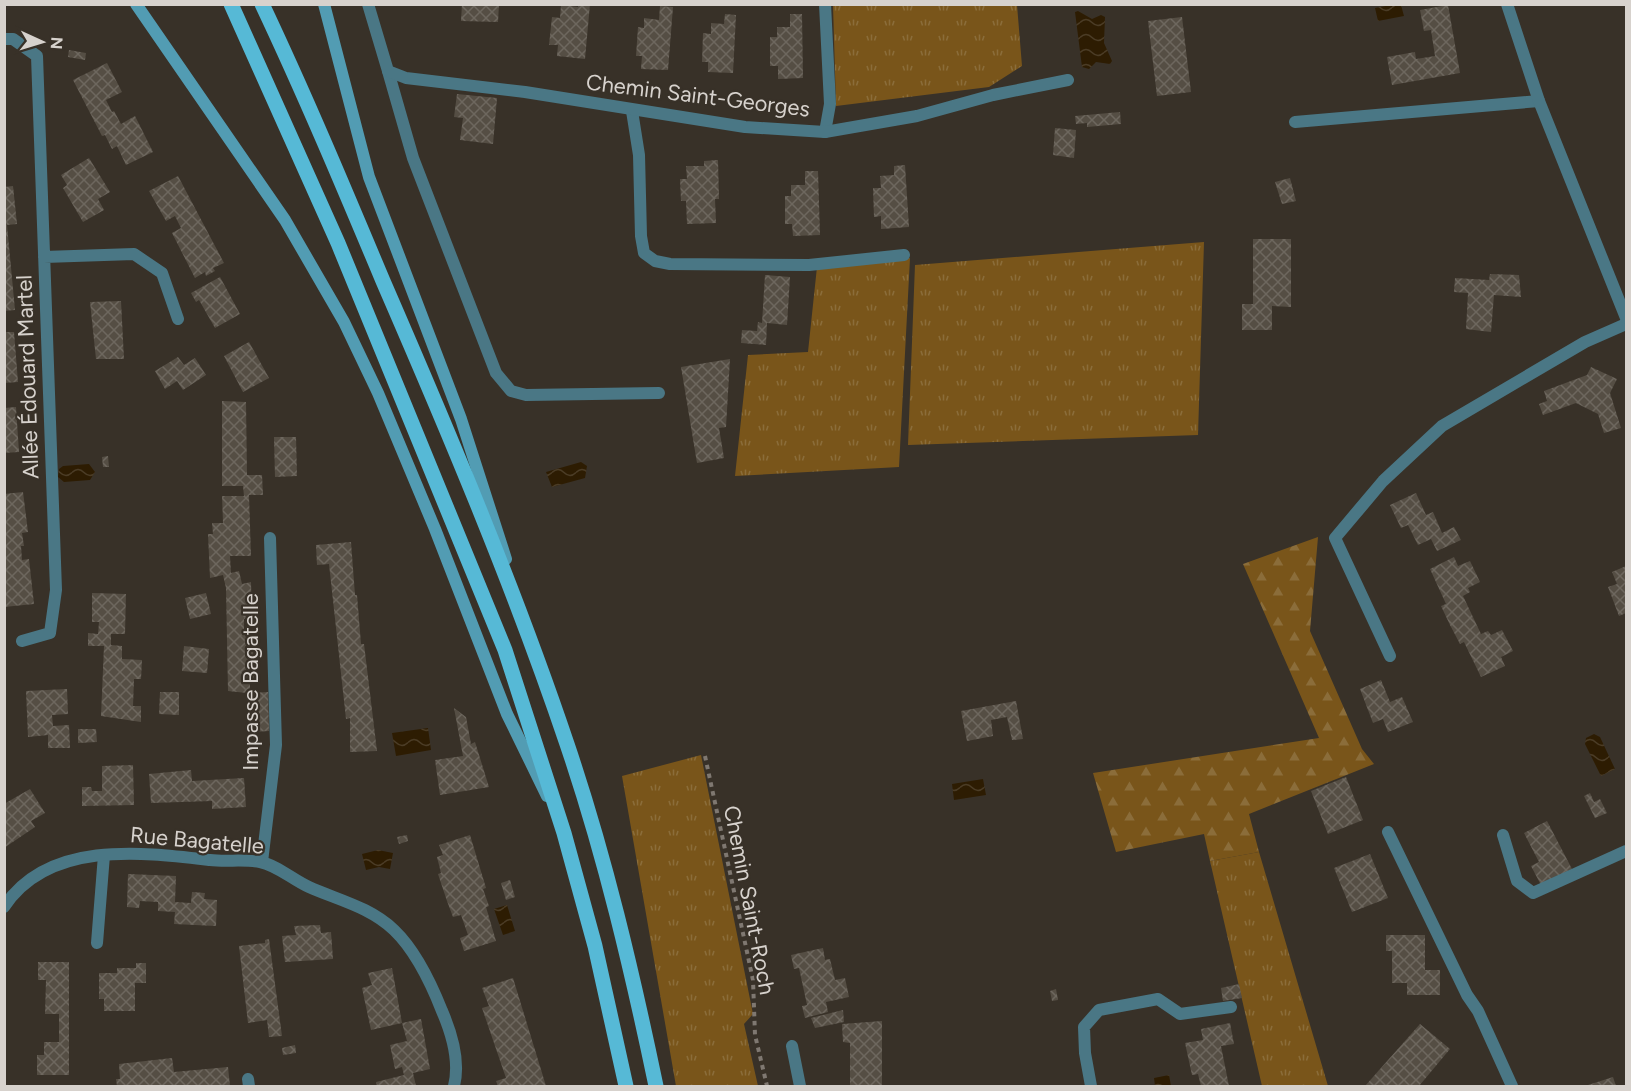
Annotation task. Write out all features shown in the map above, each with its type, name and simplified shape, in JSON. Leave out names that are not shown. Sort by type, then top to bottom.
[{"type":"main road","points":[[136,4],[285,220],[344,322],[378,393],[430,518],[507,714],[564,833]]},
{"type":"main road","points":[[231,4],[338,243],[505,650],[564,833],[594,946],[626,1086]]},
{"type":"main road","points":[[262,4],[448,432],[537,658]]},
{"type":"main road","points":[[324,4],[369,177],[461,419],[537,658],[568,747],[605,870],[636,990],[656,1086]]},
{"type":"street","points":[[368,4],[414,158],[496,373],[511,391],[526,395],[659,393]]},
{"type":"street","points":[[825,4],[830,104],[825,132]]},
{"type":"street","points":[[1507,4],[1539,101],[1626,318]]},
{"type":"street","name":"Allée Édouard Martel","points":[[4,39],[13,39],[37,56],[56,590],[50,633],[22,641]]},
{"type":"street","name":"Chemin Saint-Georges","points":[[388,70],[406,78],[525,92],[632,111],[745,127],[825,132],[916,116],[993,95],[1068,80]]},
{"type":"street","points":[[1295,122],[1539,101]]},
{"type":"street","points":[[632,111],[639,155],[641,237],[645,252],[655,261],[670,264],[809,265],[904,255]]},
{"type":"street","points":[[44,257],[134,254],[162,273],[178,319]]},
{"type":"street","points":[[1390,656],[1335,538],[1383,481],[1442,426],[1585,342],[1626,324]]},
{"type":"street","name":"Impasse Bagatelle","points":[[262,862],[276,745],[270,538]]},
{"type":"street","points":[[1388,832],[1467,995],[1478,1011],[1512,1086]]},
{"type":"street","points":[[1503,835],[1516,881],[1533,893],[1626,851]]},
{"type":"street","name":"Rue Bagatelle","points":[[4,907],[13,893],[31,878],[69,860],[151,852],[213,860],[262,862],[308,886],[360,906],[394,930],[428,977],[452,1036],[456,1078],[454,1086]]},
{"type":"street","points":[[97,944],[104,855]]},
{"type":"street","points":[[1091,1086],[1084,1053],[1084,1027],[1099,1010],[1158,999],[1180,1014],[1232,1007]]},
{"type":"street","points":[[792,1046],[800,1086]]},
{"type":"path","name":"Chemin Saint-Roch","points":[[705,756],[753,980],[755,1035],[767,1086]]},
{"type":"green space","points":[[833,5],[1017,5],[1022,66],[989,87],[836,106]]},
{"type":"green space","points":[[1204,242],[1198,435],[908,445],[915,265]]},
{"type":"green space","points":[[910,258],[899,467],[735,476],[748,355],[808,352],[817,267]]},
{"type":"green space","points":[[1318,537],[1310,631],[1362,749],[1374,764],[1249,814],[1259,852],[1210,861],[1204,834],[1116,852],[1093,773],[1319,738],[1243,564]]},
{"type":"green space","points":[[701,755],[753,1014],[744,1024],[758,1086],[676,1086],[622,776]]},
{"type":"green space","points":[[1259,852],[1328,1086],[1262,1086],[1210,861]]},
{"type":"water","points":[[1401,5],[1404,16],[1378,21],[1375,8]]},
{"type":"water","points":[[1078,11],[1092,19],[1101,15],[1105,17],[1104,43],[1112,61],[1110,64],[1096,62],[1089,69],[1082,67],[1075,12]]},
{"type":"water","points":[[581,462],[587,466],[585,478],[552,487],[546,472]]},
{"type":"water","points":[[89,464],[95,472],[90,480],[64,482],[58,477],[59,469],[63,466]]},
{"type":"water","points":[[428,728],[431,750],[396,756],[392,733]]},
{"type":"water","points":[[1594,734],[1600,737],[1615,769],[1601,776],[1585,744],[1586,738]]},
{"type":"water","points":[[983,779],[986,795],[954,800],[952,784]]},
{"type":"water","points":[[378,850],[393,853],[390,869],[379,867],[366,870],[362,854]]},
{"type":"water","points":[[507,905],[515,931],[503,935],[494,909]]},
{"type":"water","points":[[1169,1075],[1171,1086],[1155,1086],[1154,1078]]},
{"type":"building","points":[[462,4],[499,4],[498,22],[461,21]]},
{"type":"building","points":[[578,4],[590,4],[585,59],[557,56],[558,45],[549,45],[552,17],[560,18],[561,5],[578,7]]},
{"type":"building","points":[[1448,5],[1460,73],[1392,85],[1387,57],[1415,52],[1416,59],[1435,56],[1431,30],[1424,31],[1420,10]]},
{"type":"building","points":[[660,6],[673,7],[668,70],[641,69],[642,56],[636,56],[638,27],[644,28],[644,18],[659,20]]},
{"type":"building","points":[[725,14],[736,15],[733,73],[708,72],[708,62],[702,62],[703,33],[711,34],[711,23],[724,24]]},
{"type":"building","points":[[790,14],[802,14],[803,78],[778,79],[778,66],[770,66],[770,37],[777,37],[777,27],[790,27]]},
{"type":"building","points":[[1182,17],[1191,92],[1157,96],[1148,21]]},
{"type":"building","points":[[69,50],[86,53],[85,60],[68,57]]},
{"type":"building","points":[[107,63],[122,92],[106,100],[112,112],[114,111],[121,124],[135,116],[153,152],[126,165],[117,146],[112,149],[105,135],[102,136],[73,80]]},
{"type":"building","points":[[457,94],[497,98],[493,144],[460,140],[463,118],[454,117]]},
{"type":"building","points":[[1120,112],[1121,124],[1087,127],[1087,123],[1076,124],[1075,116]]},
{"type":"building","points":[[1055,128],[1076,130],[1074,158],[1053,155]]},
{"type":"building","points":[[89,158],[110,192],[98,199],[104,210],[83,222],[63,188],[67,185],[61,175]]},
{"type":"building","points":[[718,160],[719,199],[715,199],[716,223],[687,224],[686,201],[681,201],[680,179],[687,179],[686,166],[704,166],[704,161]]},
{"type":"building","points":[[905,165],[909,227],[881,229],[881,216],[874,217],[873,188],[881,188],[880,176],[894,175],[894,166]]},
{"type":"building","points":[[805,171],[818,171],[820,235],[793,236],[792,224],[785,224],[785,196],[791,196],[791,185],[805,185]]},
{"type":"building","points":[[178,176],[224,263],[213,268],[215,271],[206,276],[205,272],[195,278],[172,233],[181,228],[175,216],[166,221],[149,191]]},
{"type":"building","points":[[1290,178],[1296,201],[1282,204],[1275,182]]},
{"type":"building","points":[[13,186],[17,224],[7,225],[15,310],[4,311],[4,187]]},
{"type":"building","points":[[1253,239],[1291,239],[1291,307],[1272,306],[1272,330],[1242,330],[1242,304],[1253,304]]},
{"type":"building","points":[[1490,274],[1519,275],[1521,297],[1494,295],[1491,332],[1466,329],[1468,293],[1454,292],[1455,278],[1489,280]]},
{"type":"building","points":[[765,275],[790,277],[787,325],[767,323],[766,345],[741,343],[742,330],[757,331],[758,322],[762,323]]},
{"type":"building","points":[[220,277],[240,314],[215,328],[199,300],[196,302],[191,293]]},
{"type":"building","points":[[121,301],[124,359],[96,359],[90,302]]},
{"type":"building","points":[[4,332],[14,332],[18,382],[4,383]]},
{"type":"building","points":[[249,342],[269,378],[243,392],[224,356]]},
{"type":"building","points":[[178,357],[184,365],[195,358],[206,375],[183,390],[177,381],[165,389],[155,371]]},
{"type":"building","points":[[730,359],[726,427],[719,428],[724,458],[697,463],[681,367]]},
{"type":"building","points":[[1591,367],[1617,379],[1610,393],[1621,428],[1604,433],[1598,414],[1576,403],[1543,415],[1539,404],[1547,401],[1544,391],[1587,375]]},
{"type":"building","points":[[222,401],[246,402],[247,475],[262,475],[263,495],[249,495],[251,556],[230,556],[231,573],[239,571],[242,584],[251,582],[252,619],[244,619],[244,632],[251,632],[251,646],[253,646],[254,679],[250,679],[250,693],[268,692],[269,731],[253,732],[253,713],[248,713],[247,693],[228,691],[226,588],[223,575],[210,578],[208,534],[213,534],[212,523],[223,523],[222,496],[244,496],[243,486],[222,486]]},
{"type":"building","points":[[16,407],[19,452],[4,453],[4,408]]},
{"type":"building","points":[[274,437],[296,437],[297,476],[275,477]]},
{"type":"building","points":[[108,456],[109,467],[103,467],[102,457]]},
{"type":"building","points":[[23,492],[28,532],[22,533],[24,546],[21,546],[22,560],[29,559],[34,604],[4,607],[4,494]]},
{"type":"building","points":[[1416,493],[1426,515],[1433,512],[1442,533],[1454,527],[1461,540],[1437,551],[1431,539],[1418,545],[1408,525],[1401,528],[1390,505]]},
{"type":"building","points":[[351,542],[361,644],[364,644],[377,751],[350,752],[350,718],[346,719],[329,564],[317,565],[316,545]]},
{"type":"building","points":[[1454,557],[1458,566],[1470,561],[1480,582],[1468,588],[1470,592],[1463,596],[1481,634],[1488,631],[1491,635],[1502,630],[1513,651],[1501,657],[1505,666],[1481,677],[1464,642],[1460,644],[1441,606],[1446,604],[1430,569]]},
{"type":"building","points":[[1626,566],[1626,613],[1619,616],[1608,587],[1617,584],[1612,572]]},
{"type":"building","points":[[92,593],[126,594],[125,634],[111,634],[111,645],[122,646],[122,659],[142,660],[141,679],[134,679],[133,706],[141,706],[141,722],[101,716],[104,646],[88,646],[88,633],[98,634],[99,622],[92,622]]},
{"type":"building","points":[[206,593],[211,614],[190,619],[185,598]]},
{"type":"building","points":[[184,646],[209,649],[207,673],[182,671]]},
{"type":"building","points":[[1381,680],[1390,702],[1402,697],[1413,722],[1388,732],[1383,719],[1373,723],[1360,689]]},
{"type":"building","points":[[67,689],[68,714],[52,715],[53,726],[69,725],[70,748],[48,748],[48,735],[28,737],[26,691]]},
{"type":"building","points":[[160,692],[179,692],[179,715],[159,714]]},
{"type":"building","points":[[1016,701],[1023,739],[1012,740],[1007,717],[991,720],[993,736],[967,741],[961,711]]},
{"type":"building","points":[[454,708],[466,717],[471,744],[475,742],[489,787],[440,795],[435,760],[463,756]]},
{"type":"building","points":[[78,729],[96,729],[97,742],[78,743]]},
{"type":"building","points":[[133,765],[134,805],[82,806],[82,787],[91,787],[92,791],[102,791],[102,766]]},
{"type":"building","points":[[191,770],[192,781],[244,778],[246,807],[212,809],[212,801],[151,803],[149,774]]},
{"type":"building","points":[[1346,777],[1363,820],[1328,834],[1311,791]]},
{"type":"building","points":[[30,789],[45,813],[31,821],[35,827],[4,848],[4,804]]},
{"type":"building","points":[[1590,793],[1594,802],[1600,799],[1607,813],[1595,818],[1584,796]]},
{"type":"building","points":[[1547,821],[1572,869],[1541,885],[1531,866],[1539,862],[1524,833]]},
{"type":"building","points":[[407,835],[408,841],[399,844],[397,837]]},
{"type":"building","points":[[470,835],[486,888],[483,889],[489,906],[486,907],[496,941],[464,951],[460,938],[468,935],[461,915],[453,917],[438,874],[441,873],[437,857],[443,855],[439,845]]},
{"type":"building","points":[[1370,854],[1388,898],[1352,912],[1334,868]]},
{"type":"building","points":[[128,874],[176,876],[175,902],[191,903],[192,892],[205,893],[204,899],[217,900],[216,926],[174,924],[175,912],[158,911],[158,902],[140,901],[139,908],[127,907]]},
{"type":"building","points":[[510,880],[515,897],[506,900],[501,883]]},
{"type":"building","points":[[320,925],[321,933],[331,932],[333,959],[285,962],[282,936],[296,935],[294,926]]},
{"type":"building","points":[[1386,935],[1425,935],[1425,970],[1440,970],[1440,995],[1407,995],[1407,983],[1392,983],[1392,951],[1386,951]]},
{"type":"building","points":[[269,939],[282,1036],[269,1037],[267,1020],[248,1023],[239,946],[265,943],[265,940]]},
{"type":"building","points":[[823,948],[825,960],[830,959],[835,980],[845,978],[849,997],[826,1002],[828,1012],[805,1018],[802,1006],[807,1005],[799,968],[794,969],[791,955]]},
{"type":"building","points":[[38,962],[69,962],[69,1075],[37,1075],[37,1055],[44,1055],[44,1042],[59,1042],[59,1014],[45,1014],[46,980],[38,980]]},
{"type":"building","points":[[136,963],[146,963],[146,983],[135,983],[135,1011],[104,1011],[104,999],[99,999],[99,973],[117,973],[117,968],[136,968]]},
{"type":"building","points":[[392,968],[402,1023],[371,1030],[362,988],[372,985],[368,973]]},
{"type":"building","points":[[513,978],[546,1086],[498,1086],[496,1081],[506,1078],[482,1008],[489,1006],[482,988]]},
{"type":"building","points":[[1239,984],[1242,998],[1223,1001],[1221,988]]},
{"type":"building","points":[[1056,989],[1058,1000],[1052,1001],[1050,991]]},
{"type":"building","points":[[843,1010],[844,1022],[815,1028],[811,1018]]},
{"type":"building","points":[[421,1019],[430,1069],[413,1073],[416,1086],[377,1086],[376,1082],[404,1075],[402,1067],[395,1069],[390,1045],[407,1041],[402,1023]]},
{"type":"building","points":[[882,1021],[882,1086],[850,1086],[850,1043],[843,1042],[842,1024]]},
{"type":"building","points":[[1230,1023],[1234,1044],[1221,1046],[1229,1086],[1201,1086],[1198,1074],[1192,1075],[1185,1043],[1203,1040],[1201,1029]]},
{"type":"building","points":[[1420,1024],[1450,1049],[1419,1086],[1365,1086]]},
{"type":"building","points":[[295,1045],[296,1053],[283,1055],[282,1048]]},
{"type":"building","points":[[172,1058],[174,1072],[228,1067],[230,1086],[117,1086],[116,1079],[120,1079],[119,1064]]},
{"type":"building","points":[[1613,1077],[1616,1086],[1585,1086]]}]
